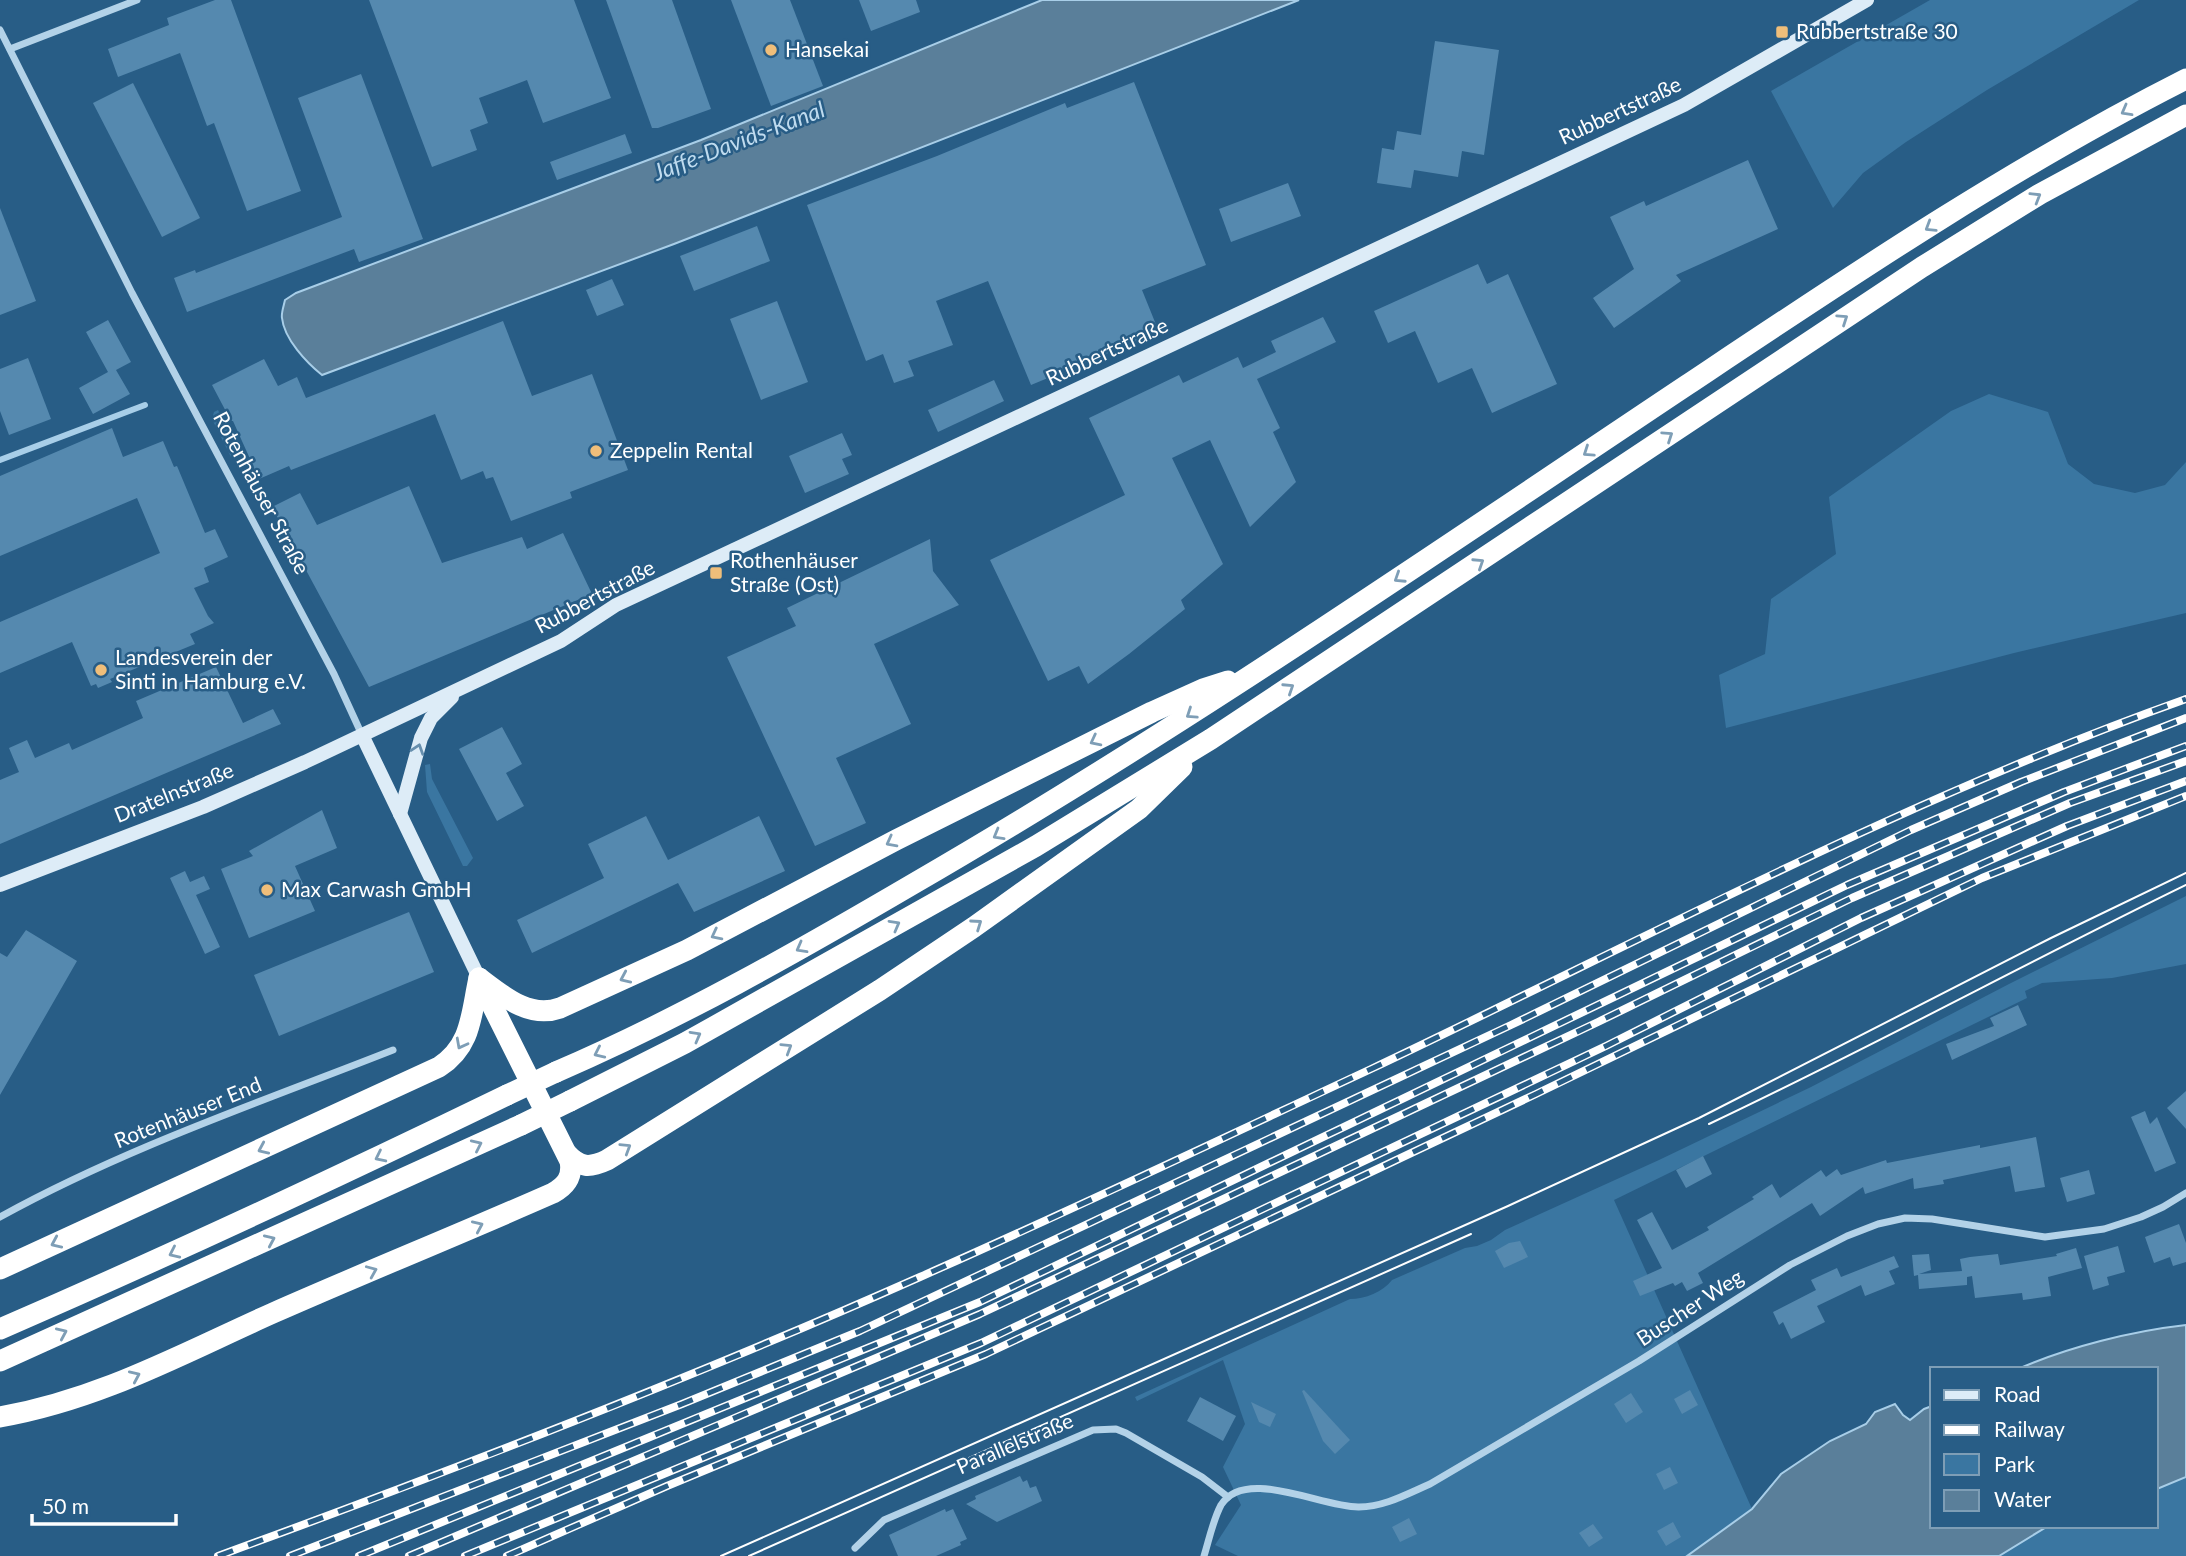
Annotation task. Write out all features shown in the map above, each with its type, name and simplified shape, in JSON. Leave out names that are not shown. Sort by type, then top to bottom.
[{"type":"highway","points":[[0,1329],[203,1240],[603,1052],[735,984],[880,904],[1118,761],[1465,535],[1746,345],[1885,255],[2059,148],[2186,79]]},
{"type":"highway","points":[[0,1361],[522,1125],[685,1043],[1036,846],[1211,738],[1520,536],[1922,267],[2040,194],[2186,115]]},
{"type":"highway","points":[[479,978],[517,1005],[542,1011],[560,1008],[687,950],[896,840],[1152,712],[1202,689],[1247,676]]},
{"type":"highway","points":[[567,1154],[577,1164],[586,1166],[607,1160],[880,990],[974,927],[1139,809],[1211,738]]},
{"type":"highway","points":[[0,1417],[60,1404],[107,1389],[564,1186],[569,1179],[571,1165],[567,1154],[479,978]]},
{"type":"highway","points":[[0,1269],[439,1067],[455,1056],[465,1041],[479,978]]},
{"type":"street","points":[[10,49],[137,0]]},
{"type":"street","name":"Rubbertstraße","points":[[362,735],[561,641],[617,605],[1684,105],[1867,0]]},
{"type":"street","name":"Rotenhäuser Straße","points":[[0,30],[138,304],[334,674],[479,978]]},
{"type":"street","points":[[400,814],[421,738],[431,718],[459,690]]},
{"type":"street","name":"Dratelnstraße","points":[[0,885],[203,807],[362,735]]},
{"type":"street","name":"Rotenhäuser End","points":[[0,1217],[29,1200],[164,1140],[393,1050]]},
{"type":"street","name":"Buscher Weg","points":[[1228,1497],[1256,1487],[1356,1508],[1394,1500],[1430,1484],[1639,1362],[1790,1265],[1847,1236],[1878,1224],[1905,1218],[1924,1218],[2045,1237],[2113,1226],[2163,1207],[2186,1192]]},
{"type":"street","name":"Parallelstraße","points":[[855,1548],[884,1520],[1093,1430],[1116,1429],[1126,1433],[1202,1477],[1228,1497]]},
{"type":"street","points":[[1204,1556],[1221,1505],[1228,1497]]},
{"type":"green space","points":[[1930,0],[2139,0],[1987,90],[1906,142],[1863,173],[1833,208],[1771,91]]},
{"type":"green space","points":[[1989,394],[2048,412],[2068,464],[2094,484],[2135,493],[2165,485],[2186,462],[2186,613],[2014,653],[1726,728],[1719,675],[1765,654],[1771,599],[1836,554],[1829,497],[1951,411]]},
{"type":"green space","points":[[218,410],[239,451],[238,459],[231,457],[212,419],[214,412]]},
{"type":"green space","points":[[430,764],[432,779],[473,858],[467,866],[463,866],[427,792],[425,765]]},
{"type":"green space","points":[[2186,896],[2186,964],[2112,978],[2042,983],[2025,991],[2027,998],[1614,1200],[1752,1509],[1687,1556],[1238,1556],[1215,1545],[1241,1505],[1223,1467],[1245,1424],[1223,1360],[1137,1401],[1135,1397],[1350,1299],[1373,1294],[1392,1280],[1465,1248],[1491,1240],[1505,1230],[1659,1160],[1811,1087]]},
{"type":"green space","points":[[2186,1477],[2186,1556],[1999,1556],[2045,1528],[2158,1528],[2158,1488]]},
{"type":"water","name":"Jaffe-Davids-Kanal","points":[[1042,0],[1299,0],[674,244],[322,375],[303,357],[287,334],[282,318],[283,309],[285,300],[296,293],[701,140]]},
{"type":"water","points":[[2186,1325],[2186,1477],[2158,1489],[2158,1367],[2023,1367],[2100,1341]]},
{"type":"water","points":[[1895,1404],[1910,1420],[1930,1407],[1930,1528],[2045,1528],[1999,1556],[1687,1556],[1752,1509],[1781,1474],[1830,1441],[1866,1424],[1875,1412]]},
{"type":"building","points":[[215,0],[231,0],[301,191],[247,211],[214,123],[207,126],[180,53],[118,77],[108,49],[169,25],[167,18]]},
{"type":"building","points":[[369,0],[574,0],[611,98],[543,123],[527,80],[479,98],[488,123],[470,130],[477,150],[432,167]]},
{"type":"building","points":[[606,0],[672,0],[711,109],[652,128]]},
{"type":"building","points":[[731,0],[790,0],[823,86],[771,106]]},
{"type":"building","points":[[859,0],[916,0],[920,12],[871,31]]},
{"type":"building","points":[[1435,41],[1499,50],[1484,155],[1462,151],[1458,177],[1414,170],[1411,188],[1377,183],[1382,148],[1394,150],[1397,131],[1421,135]]},
{"type":"building","points":[[361,74],[423,239],[359,262],[354,249],[187,312],[174,278],[195,270],[196,273],[342,217],[298,98]]},
{"type":"building","points":[[1134,82],[1206,265],[1142,290],[1159,332],[1031,385],[988,281],[936,301],[953,345],[908,361],[914,376],[894,383],[883,354],[866,361],[807,205],[937,156],[1065,103],[1067,108]]},
{"type":"building","points":[[133,83],[200,218],[162,237],[93,103]]},
{"type":"building","points":[[625,134],[632,153],[557,180],[550,162]]},
{"type":"building","points":[[1748,160],[1778,229],[1676,275],[1681,281],[1614,328],[1593,298],[1634,269],[1610,217],[1644,201],[1646,206]]},
{"type":"building","points":[[1288,183],[1301,216],[1231,242],[1219,209]]},
{"type":"building","points":[[0,208],[36,301],[0,315]]},
{"type":"building","points":[[757,226],[770,261],[694,291],[680,256]]},
{"type":"building","points":[[1478,264],[1487,284],[1508,274],[1557,384],[1492,413],[1472,368],[1438,383],[1415,331],[1388,343],[1374,311]]},
{"type":"building","points":[[612,279],[624,305],[597,316],[586,290]]},
{"type":"building","points":[[777,301],[808,382],[761,400],[730,319]]},
{"type":"building","points":[[1323,317],[1336,342],[1257,379],[1280,428],[1273,432],[1296,482],[1250,527],[1210,440],[1172,458],[1223,564],[1181,600],[1185,609],[1088,684],[1079,666],[1048,681],[990,560],[1125,495],[1089,418],[1179,375],[1183,383],[1238,357],[1243,368],[1276,352],[1271,341]]},
{"type":"building","points":[[108,320],[131,362],[116,370],[130,394],[93,414],[79,388],[108,372],[86,332]]},
{"type":"building","points":[[503,321],[532,396],[592,374],[628,470],[570,492],[572,498],[511,521],[493,477],[486,479],[483,471],[461,480],[435,414],[291,470],[289,466],[259,479],[233,421],[212,385],[264,359],[278,386],[297,377],[306,398]]},
{"type":"building","points":[[28,358],[51,419],[9,435],[0,411],[0,369]]},
{"type":"building","points":[[994,380],[1004,401],[938,432],[928,410]]},
{"type":"building","points":[[112,428],[123,457],[163,441],[174,467],[177,466],[205,533],[215,529],[228,557],[204,568],[209,582],[194,588],[214,623],[190,634],[195,644],[110,679],[112,682],[98,688],[96,684],[91,686],[72,642],[0,673],[0,622],[160,553],[137,498],[0,556],[0,476]]},
{"type":"building","points":[[842,433],[852,455],[842,459],[849,474],[805,493],[789,456]]},
{"type":"building","points":[[409,486],[442,563],[522,537],[527,549],[563,533],[592,594],[369,687],[272,507],[300,493],[317,525]]},
{"type":"building","points":[[930,539],[933,571],[959,605],[874,644],[911,724],[836,758],[866,823],[815,846],[727,657],[796,626],[787,608]]},
{"type":"building","points":[[216,667],[243,723],[273,709],[281,724],[0,844],[0,780],[19,772],[9,748],[27,740],[35,758],[69,743],[72,750],[143,718],[136,701]]},
{"type":"building","points":[[502,727],[522,764],[506,773],[524,806],[497,821],[459,749]]},
{"type":"building","name":"Max Carwash GmbH","points":[[322,810],[337,848],[295,866],[315,911],[249,938],[221,869],[253,856],[249,851]]},
{"type":"building","points":[[646,816],[668,860],[759,816],[785,871],[694,912],[678,883],[532,953],[517,920],[604,878],[588,844]]},
{"type":"building","points":[[185,871],[190,882],[204,876],[210,889],[196,895],[220,947],[205,954],[170,878]]},
{"type":"building","points":[[409,912],[434,972],[279,1036],[254,975]]},
{"type":"building","points":[[26,930],[77,961],[0,1095],[0,953],[7,957]]},
{"type":"building","points":[[2018,1005],[2027,1025],[1952,1060],[1946,1044],[1994,1026],[1990,1018]]},
{"type":"building","points":[[2186,1091],[2186,1129],[2167,1108]]},
{"type":"building","points":[[2145,1111],[2150,1124],[2157,1117],[2176,1163],[2155,1172],[2131,1117]]},
{"type":"building","points":[[2036,1137],[2045,1187],[2015,1192],[2010,1166],[1943,1180],[1944,1184],[1914,1189],[1913,1178],[1865,1194],[1863,1187],[1820,1216],[1812,1203],[1698,1273],[1703,1283],[1687,1291],[1682,1282],[1640,1296],[1633,1281],[1662,1268],[1637,1220],[1652,1212],[1672,1250],[1709,1230],[1707,1227],[1754,1199],[1752,1197],[1772,1184],[1780,1198],[1821,1170],[1826,1177],[1837,1169],[1841,1175],[1886,1160],[1887,1163]]},
{"type":"building","points":[[1703,1156],[1712,1174],[1686,1188],[1676,1170]]},
{"type":"building","points":[[2089,1170],[2095,1194],[2067,1202],[2060,1178]]},
{"type":"building","points":[[2179,1224],[2186,1243],[2186,1262],[2173,1266],[2170,1257],[2154,1263],[2145,1237]]},
{"type":"building","points":[[1520,1241],[1528,1257],[1504,1268],[1495,1251],[1509,1243]]},
{"type":"building","points":[[2118,1246],[2125,1272],[2107,1277],[2109,1285],[2093,1290],[2084,1256]]},
{"type":"building","points":[[2076,1248],[2082,1268],[2048,1277],[2051,1296],[2023,1300],[2022,1293],[1975,1298],[1972,1276],[1967,1277],[1967,1285],[1919,1289],[1918,1275],[1914,1276],[1912,1255],[1929,1254],[1931,1270],[1919,1274],[1962,1271],[1960,1259],[1970,1257],[1998,1254],[2000,1265],[2057,1256],[2056,1254]]},
{"type":"building","points":[[1894,1256],[1899,1267],[1889,1271],[1895,1284],[1865,1296],[1861,1285],[1817,1306],[1825,1322],[1791,1339],[1783,1322],[1779,1325],[1773,1312],[1816,1290],[1811,1280],[1837,1268],[1841,1277]]},
{"type":"building","points":[[1304,1390],[1350,1440],[1335,1454],[1323,1441],[1302,1391]]},
{"type":"building","points":[[1690,1390],[1698,1405],[1682,1414],[1674,1399]]},
{"type":"building","points":[[1631,1393],[1643,1412],[1626,1423],[1614,1404]]},
{"type":"building","points":[[1200,1397],[1236,1416],[1223,1441],[1187,1421]]},
{"type":"building","points":[[1251,1402],[1276,1414],[1270,1427],[1259,1422]]},
{"type":"building","points":[[1670,1467],[1678,1483],[1664,1490],[1656,1474]]},
{"type":"building","points":[[1020,1476],[1023,1482],[1027,1480],[1030,1488],[1036,1486],[1042,1501],[997,1522],[966,1504],[976,1499],[975,1496]]},
{"type":"building","points":[[945,1509],[946,1512],[953,1509],[967,1539],[960,1542],[961,1545],[936,1556],[898,1556],[889,1535]]},
{"type":"building","points":[[1409,1518],[1417,1534],[1400,1542],[1392,1527]]},
{"type":"building","points":[[1673,1522],[1681,1537],[1666,1546],[1657,1531]]},
{"type":"building","points":[[1593,1524],[1603,1538],[1589,1547],[1579,1533]]},
{"type":"waterway","points":[[0,460],[145,405]]},
{"type":"tram line","points":[[721,1556],[1508,1206],[1699,1118],[2051,938],[2186,873]]},
{"type":"tram line","points":[[1709,1124],[2186,885]]},
{"type":"tram line","points":[[749,1556],[1471,1234]]},
{"type":"railway","points":[[218,1556],[571,1422],[833,1315],[1034,1226],[1371,1069],[1875,826],[2081,738],[2186,699]]},
{"type":"railway","points":[[290,1556],[682,1404],[860,1331],[1511,1025],[1911,830],[2021,782],[2186,718]]},
{"type":"railway","points":[[359,1556],[980,1302],[1847,885],[2064,792],[2186,746]]},
{"type":"railway","points":[[409,1556],[980,1314],[1598,1022],[1852,898],[2070,803],[2186,761]]},
{"type":"railway","points":[[465,1556],[981,1343],[1608,1045],[1861,918],[2067,826],[2186,781]]},
{"type":"railway","points":[[507,1556],[667,1486],[986,1354],[1536,1094],[1982,878],[2186,796]]},
{"type":"place","name":"Rubbertstraße 30","points":[[1782,32]]},
{"type":"place","name":"Hansekai","points":[[771,50]]},
{"type":"place","name":"Zeppelin Rental","points":[[596,451]]},
{"type":"place","name":"Rothenhäuser Straße (Ost)","points":[[716,573]]},
{"type":"place","name":"Landesverein der Sinti in Hamburg e.V.","points":[[101,670]]},
{"type":"place","name":"Max Carwash GmbH","points":[[267,890]]}]
